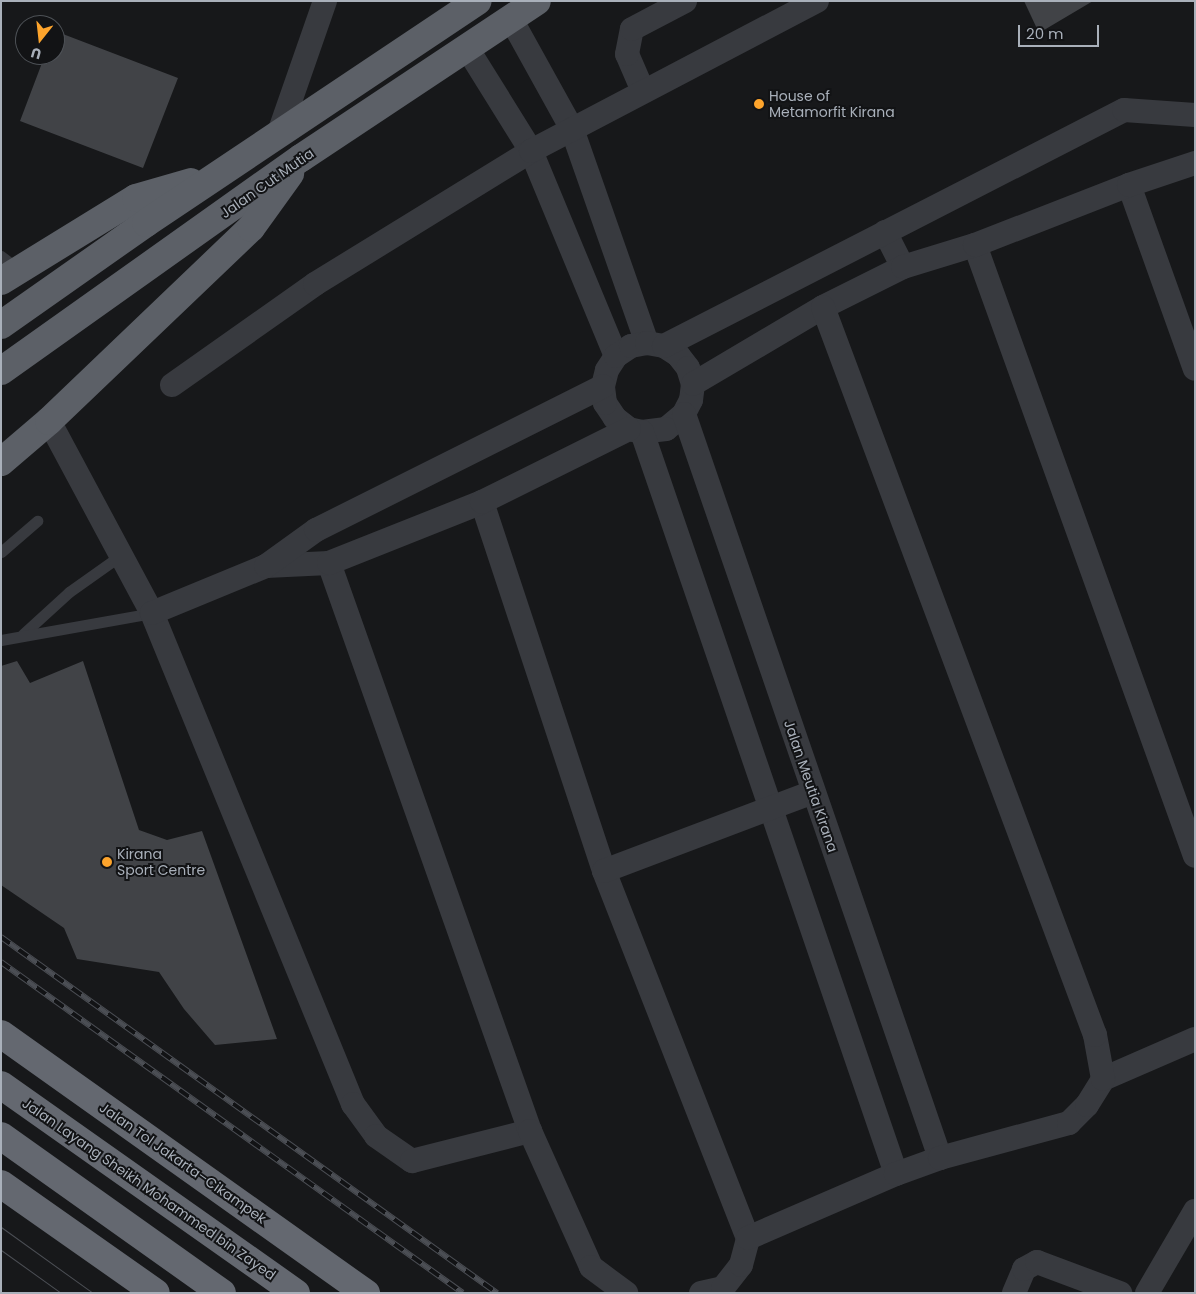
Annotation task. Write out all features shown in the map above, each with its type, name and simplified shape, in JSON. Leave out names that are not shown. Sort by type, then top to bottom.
[{"type":"highway","points":[[1,325],[279,132],[478,1]]},
{"type":"highway","name":"Jalan Cut Mutia","points":[[1,371],[301,158],[536,1]]},
{"type":"highway","points":[[1,462],[49,421],[251,228],[301,158]]},
{"type":"highway","points":[[8,270],[136,198],[216,175]]},
{"type":"highway","name":"Jalan Tol Jakarta–Cikampek","points":[[1,1034],[366,1293]]},
{"type":"highway","name":"Jalan Layang Sheikh Mohammed bin Zayed","points":[[1,1086],[296,1293]]},
{"type":"highway","points":[[1,1136],[222,1293]]},
{"type":"highway","points":[[1,1184],[156,1293]]},
{"type":"street","points":[[279,132],[325,1]]},
{"type":"street","points":[[643,91],[627,54],[632,29],[685,1]]},
{"type":"street","points":[[172,384],[315,284],[531,151],[817,1]]},
{"type":"street","points":[[266,566],[329,563],[482,502],[635,430],[666,429],[684,414],[691,400],[693,384],[688,368],[678,355],[656,345],[572,129],[511,19]]},
{"type":"street","points":[[467,48],[531,151],[616,356]]},
{"type":"street","points":[[896,1174],[770,808],[635,430],[615,418],[606,403],[603,386],[607,370],[616,356],[631,346],[656,345],[885,232],[1124,110],[1195,115]]},
{"type":"street","points":[[693,384],[823,307],[903,267],[975,245],[1128,185],[1195,163]]},
{"type":"street","points":[[1128,185],[1195,369]]},
{"type":"street","points":[[885,232],[903,267]]},
{"type":"street","points":[[975,245],[1195,856]]},
{"type":"street","points":[[823,307],[1095,1035],[1102,1079]]},
{"type":"street","points":[[152,613],[266,566],[316,530],[603,386]]},
{"type":"street","name":"Jalan Meutia Kirana","points":[[684,414],[940,1158]]},
{"type":"street","points":[[49,421],[152,613],[353,1104],[376,1136],[412,1161],[530,1131]]},
{"type":"street","points":[[482,502],[604,870],[748,1238],[741,1265],[723,1288],[701,1293]]},
{"type":"street","points":[[329,563],[530,1131],[591,1267],[626,1293]]},
{"type":"street","points":[[604,870],[813,792]]},
{"type":"street","points":[[748,1238],[896,1174],[940,1158],[1068,1123],[1087,1105],[1102,1079],[1195,1038]]},
{"type":"street","points":[[1147,1293],[1195,1211]]},
{"type":"street","points":[[1014,1293],[1024,1269],[1037,1262],[1120,1293]]},
{"type":"lane","points":[[1,552],[37,521]]},
{"type":"lane","points":[[23,634],[69,592],[121,556]]},
{"type":"lane","points":[[1,640],[23,634],[152,613]]},
{"type":"building","points":[[1024,1],[1093,1],[1039,33]]},
{"type":"building","points":[[65,35],[178,78],[143,168],[20,121],[41,65],[65,65]]},
{"type":"building","name":"Kirana Sport Centre","points":[[17,661],[30,683],[83,661],[139,830],[167,840],[202,831],[277,1039],[215,1045],[184,1009],[159,972],[77,959],[64,928],[1,885],[1,666]]},
{"type":"tram line","points":[[1,1227],[93,1293]]},
{"type":"tram line","points":[[1,1250],[61,1293]]},
{"type":"railway","points":[[1,937],[497,1293]]},
{"type":"railway","points":[[1,962],[463,1293]]},
{"type":"place","name":"House of Metamorfit Kirana","points":[[759,104]]},
{"type":"place","name":"Kirana Sport Centre","points":[[107,862]]}]
